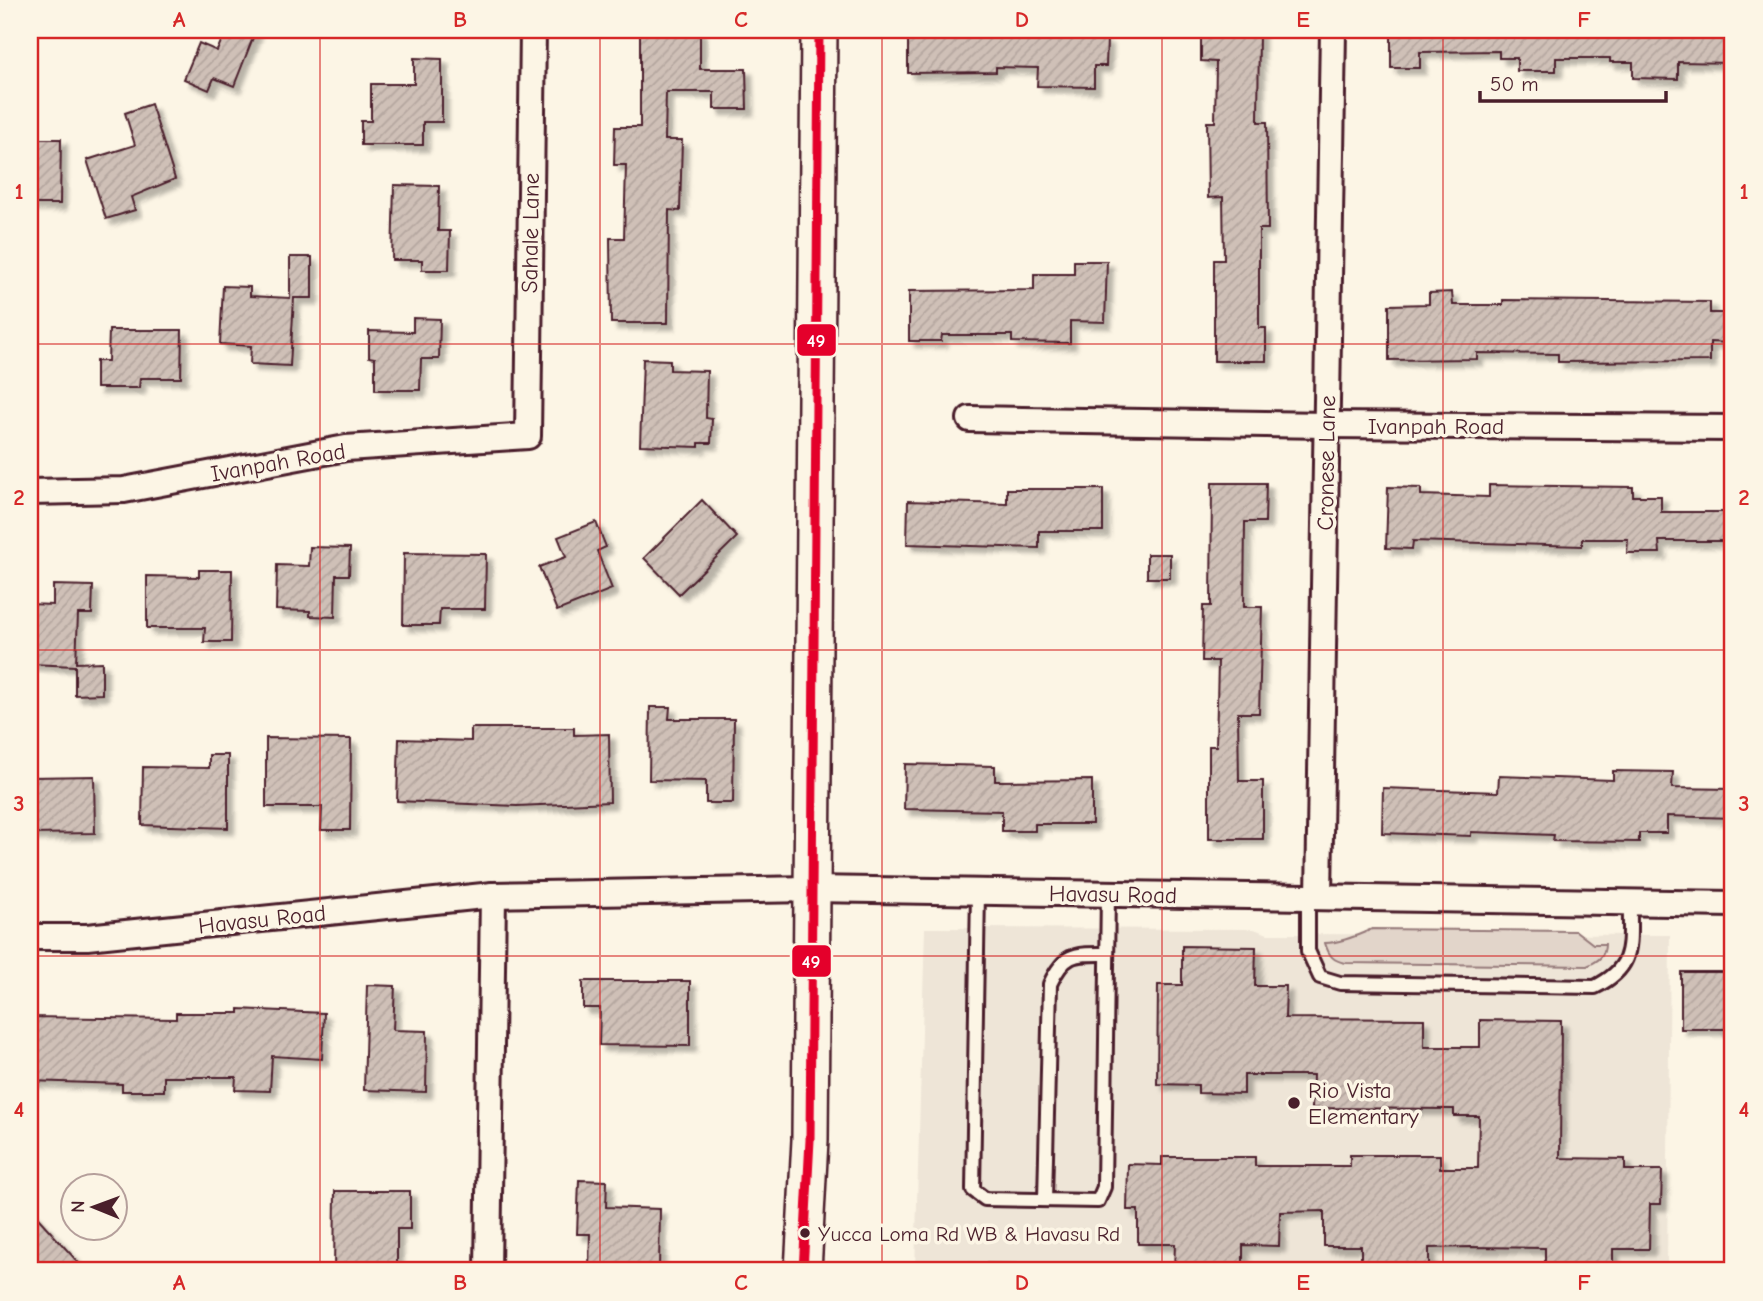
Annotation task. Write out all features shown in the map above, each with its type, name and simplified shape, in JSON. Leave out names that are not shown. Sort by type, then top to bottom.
[{"type":"main road","points":[[803,1271],[810,1140],[819,30]]},
{"type":"street","name":"Sahale Lane","points":[[528,436],[533,30]]},
{"type":"street","name":"Cronese Lane","points":[[1314,896],[1333,30]]},
{"type":"street","name":"Ivanpah Road","points":[[970,419],[1733,428]]},
{"type":"street","name":"Ivanpah Road","points":[[30,492],[124,490],[346,448],[528,436]]},
{"type":"street","name":"Havasu Road","points":[[30,937],[87,937],[493,895],[811,889],[1733,904]]},
{"type":"street","points":[[488,1271],[493,895]]},
{"type":"lane","points":[[978,892],[973,1190],[985,1199],[1045,1200],[1098,1200],[1104,1187],[1108,894]]},
{"type":"lane","points":[[1314,896],[1308,951],[1320,977],[1340,983],[1595,987],[1613,978],[1629,957],[1630,903]]},
{"type":"lane","points":[[1045,1200],[1051,984],[1059,965],[1074,954],[1107,954]]},
{"type":"shaded area","name":"Rio Vista Elementary","points":[[925,928],[1254,929],[1268,934],[1670,935],[1667,1271],[915,1271]]},
{"type":"shaded area","points":[[1372,929],[1576,931],[1593,944],[1605,944],[1605,948],[1600,958],[1587,966],[1346,963],[1332,957],[1328,951],[1325,943]]},
{"type":"shaded area","points":[[929,1262],[1171,1267],[1171,1271],[929,1271]]},
{"type":"building","points":[[226,30],[256,30],[234,86],[214,78],[209,90],[184,79],[199,43],[217,51]]},
{"type":"building","points":[[640,30],[700,30],[700,69],[746,69],[747,109],[714,109],[714,92],[666,92],[665,140],[682,140],[680,211],[669,210],[668,323],[611,323],[610,238],[624,238],[626,165],[614,165],[615,127],[640,127]]},
{"type":"building","points":[[908,30],[1080,30],[1080,38],[1107,39],[1106,66],[1094,66],[1094,87],[1037,86],[1038,68],[996,67],[996,72],[908,73]]},
{"type":"building","points":[[1201,30],[1259,30],[1258,122],[1267,122],[1268,229],[1259,229],[1259,328],[1266,328],[1266,361],[1214,361],[1214,260],[1224,260],[1223,197],[1208,198],[1207,122],[1215,122],[1216,62],[1201,61]]},
{"type":"building","points":[[1391,30],[1666,30],[1666,33],[1733,34],[1733,63],[1678,62],[1678,79],[1633,78],[1633,62],[1610,62],[1610,58],[1556,58],[1556,71],[1517,71],[1517,58],[1499,58],[1499,51],[1420,52],[1420,68],[1391,68]]},
{"type":"building","points":[[414,58],[442,59],[442,122],[423,122],[423,145],[361,145],[361,121],[371,121],[371,84],[414,84]]},
{"type":"building","points":[[151,104],[175,179],[131,197],[135,210],[106,219],[87,160],[135,145],[125,113]]},
{"type":"building","points":[[30,139],[61,139],[60,204],[30,204]]},
{"type":"building","points":[[394,185],[439,186],[438,231],[450,231],[449,270],[422,270],[422,260],[392,260]]},
{"type":"building","points":[[290,257],[312,257],[312,298],[294,298],[290,366],[250,364],[251,346],[220,344],[223,286],[250,287],[250,296],[290,298]]},
{"type":"building","points":[[1074,261],[1107,261],[1105,322],[1070,321],[1070,343],[1012,342],[1012,335],[942,335],[941,341],[909,341],[909,291],[1034,290],[1034,274],[1074,274]]},
{"type":"building","points":[[1452,292],[1453,305],[1503,305],[1503,300],[1710,302],[1710,313],[1733,313],[1733,343],[1710,342],[1710,361],[1558,362],[1558,354],[1477,353],[1477,359],[1389,360],[1389,305],[1429,304],[1429,293]]},
{"type":"building","points":[[413,318],[440,319],[439,359],[421,359],[420,390],[375,390],[375,358],[369,357],[369,331],[413,332]]},
{"type":"building","points":[[109,330],[182,330],[181,378],[140,378],[139,388],[96,388],[96,361],[108,361]]},
{"type":"building","points":[[643,359],[670,360],[670,370],[707,371],[706,418],[712,419],[711,443],[699,443],[699,447],[640,445]]},
{"type":"building","points":[[1212,483],[1266,483],[1265,522],[1245,522],[1244,607],[1262,607],[1259,713],[1238,713],[1239,781],[1263,781],[1263,839],[1209,839],[1209,746],[1216,746],[1218,661],[1202,661],[1203,606],[1211,606]]},
{"type":"building","points":[[1489,485],[1633,487],[1633,496],[1661,496],[1661,512],[1733,512],[1733,541],[1659,541],[1660,553],[1627,553],[1628,539],[1582,539],[1582,546],[1413,541],[1412,549],[1386,548],[1388,487],[1421,488],[1421,495],[1489,497]]},
{"type":"building","points":[[1007,489],[1103,489],[1103,531],[1039,531],[1039,548],[907,544],[908,501],[1007,504]]},
{"type":"building","points":[[702,500],[737,537],[679,594],[644,558]]},
{"type":"building","points":[[596,522],[606,547],[597,551],[612,589],[557,611],[539,567],[566,557],[558,537]]},
{"type":"building","points":[[310,547],[350,548],[349,575],[336,575],[335,617],[310,616],[310,611],[276,610],[277,565],[309,566]]},
{"type":"building","points":[[404,553],[486,554],[485,609],[440,609],[439,625],[403,625]]},
{"type":"building","points":[[1147,554],[1170,554],[1170,578],[1147,578]]},
{"type":"building","points":[[199,570],[232,570],[231,642],[204,642],[205,628],[147,628],[147,576],[199,577]]},
{"type":"building","points":[[53,585],[93,586],[92,614],[78,614],[76,663],[102,662],[102,694],[75,695],[75,666],[30,664],[30,604],[53,605]]},
{"type":"building","points":[[650,707],[670,707],[669,719],[734,719],[733,803],[706,803],[706,781],[649,780]]},
{"type":"building","points":[[471,728],[574,728],[574,735],[609,734],[610,802],[517,806],[397,801],[399,739],[471,741]]},
{"type":"building","points":[[266,738],[351,739],[350,830],[321,830],[322,807],[266,807]]},
{"type":"building","points":[[209,755],[228,755],[228,828],[142,825],[143,767],[209,768]]},
{"type":"building","points":[[905,764],[995,766],[995,781],[1092,780],[1092,824],[1035,824],[1035,831],[1002,831],[1002,811],[904,809]]},
{"type":"building","points":[[1613,771],[1673,772],[1672,788],[1733,789],[1733,818],[1667,816],[1667,833],[1639,833],[1639,842],[1553,841],[1554,835],[1471,832],[1471,836],[1382,833],[1383,788],[1498,792],[1499,776],[1613,780]]},
{"type":"building","points":[[94,776],[95,833],[30,834],[30,777]]},
{"type":"building","points":[[1182,946],[1256,947],[1255,986],[1286,986],[1285,1018],[1424,1019],[1424,1047],[1480,1047],[1480,1020],[1561,1021],[1560,1158],[1625,1159],[1625,1170],[1662,1170],[1661,1204],[1650,1204],[1649,1249],[1613,1249],[1613,1271],[1545,1271],[1545,1248],[1470,1247],[1429,1248],[1429,1270],[1361,1269],[1361,1246],[1324,1246],[1324,1211],[1280,1212],[1279,1246],[1243,1245],[1243,1269],[1174,1269],[1175,1244],[1138,1244],[1138,1210],[1127,1210],[1128,1164],[1162,1165],[1162,1157],[1255,1157],[1255,1166],[1350,1166],[1350,1155],[1440,1155],[1440,1168],[1478,1168],[1479,1116],[1454,1116],[1454,1109],[1312,1108],[1313,1075],[1244,1075],[1244,1094],[1198,1093],[1198,1085],[1157,1084],[1158,985],[1182,985]]},
{"type":"building","points":[[1681,972],[1733,972],[1733,1029],[1681,1029]]},
{"type":"building","points":[[583,981],[690,981],[690,1046],[599,1045],[600,1008],[583,1008]]},
{"type":"building","points":[[367,985],[395,986],[393,1030],[427,1031],[426,1092],[364,1090]]},
{"type":"building","points":[[239,1009],[324,1013],[322,1059],[272,1056],[270,1091],[235,1090],[236,1077],[164,1077],[164,1091],[122,1091],[122,1084],[30,1081],[30,1017],[176,1019],[176,1013],[239,1013]]},
{"type":"building","points":[[579,1180],[607,1181],[606,1207],[660,1209],[659,1270],[589,1267],[590,1234],[577,1234]]},
{"type":"building","points":[[335,1191],[410,1191],[410,1229],[397,1229],[397,1271],[334,1271]]},
{"type":"building","points":[[30,1209],[86,1271],[30,1271]]},
{"type":"transit line","name":"49","points":[[803,1271],[810,1140],[819,30]]},
{"type":"place","name":"Rio Vista Elementary","points":[[1294,1103]]},
{"type":"place","name":"Yucca Loma Rd WB & Havasu Rd","points":[[805,1233]]}]
